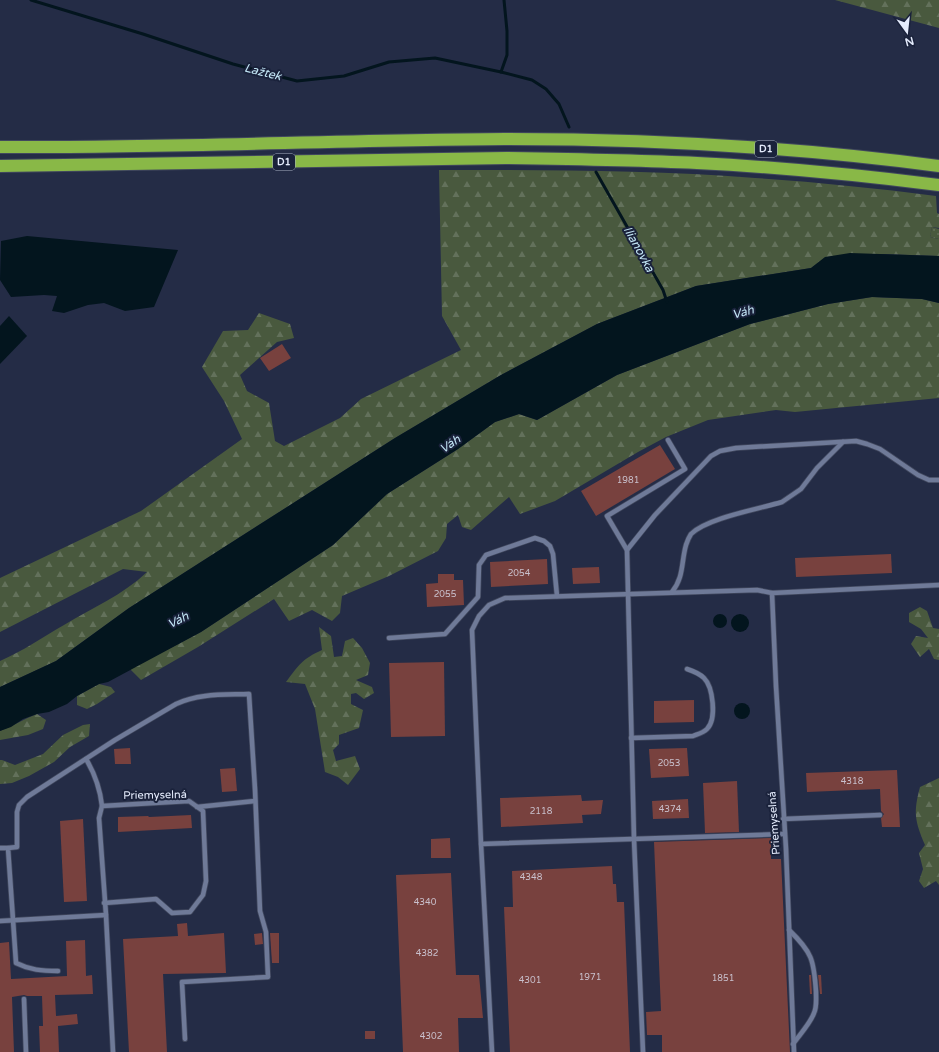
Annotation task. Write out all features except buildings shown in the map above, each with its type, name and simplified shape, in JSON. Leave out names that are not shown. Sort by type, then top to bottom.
[{"type":"highway","name":"D1","points":[[0,148],[483,140],[593,140],[792,150],[886,159],[939,166]]},
{"type":"highway","name":"D1","points":[[0,166],[506,158],[567,159],[698,163],[885,178],[939,185]]},
{"type":"lane","points":[[643,1052],[634,839],[627,550],[607,516],[685,469],[668,440]]},
{"type":"lane","points":[[627,550],[654,515],[711,456],[720,451],[736,448],[856,441],[880,449],[918,475],[929,480],[939,480]]},
{"type":"lane","points":[[672,592],[679,584],[686,545],[691,535],[703,526],[717,520],[777,504],[789,498],[801,489],[817,468],[843,442]]},
{"type":"lane","points":[[389,638],[445,634],[478,597],[479,565],[486,555],[535,538],[544,541],[550,546],[553,554],[556,596]]},
{"type":"lane","points":[[492,1052],[472,630],[479,616],[489,604],[505,598],[757,590],[772,592],[939,585]]},
{"type":"lane","name":"Priemyselná","points":[[772,592],[783,819],[786,849],[794,1052]]},
{"type":"lane","points":[[632,738],[693,736],[707,729],[711,722],[713,712],[709,686],[705,678],[687,669]]},
{"type":"lane","points":[[0,848],[17,847],[17,812],[22,801],[33,792],[86,759],[180,702],[203,696],[249,694],[260,911],[266,932],[268,977],[182,982],[185,1039]]},
{"type":"lane","points":[[86,759],[97,781],[102,806],[99,818],[113,1052]]},
{"type":"lane","name":"Priemyselná","points":[[102,806],[189,801],[203,811],[206,881],[203,894],[190,912],[172,913],[156,899],[104,903]]},
{"type":"lane","points":[[197,807],[255,801]]},
{"type":"lane","points":[[783,819],[880,815]]},
{"type":"lane","points":[[481,844],[784,834]]},
{"type":"lane","points":[[8,848],[16,963],[26,968],[36,970],[58,971]]},
{"type":"lane","points":[[0,921],[106,915]]},
{"type":"lane","points":[[789,930],[802,942],[813,961],[816,1004],[815,1012],[812,1018],[793,1044]]},
{"type":"lane","points":[[24,1000],[26,1052]]},
{"type":"green space","points":[[835,0],[939,0],[939,28]]},
{"type":"green space","points":[[439,170],[597,171],[716,175],[823,183],[936,196],[937,213],[939,214],[939,228],[932,227],[930,237],[939,239],[939,256],[884,254],[826,257],[811,268],[696,286],[597,324],[501,375],[395,438],[129,608],[56,661],[0,687],[0,661],[107,601],[128,588],[147,572],[123,569],[0,632],[0,578],[141,511],[242,439],[224,401],[202,367],[223,331],[248,330],[259,313],[290,324],[294,338],[277,342],[240,375],[247,391],[269,403],[275,441],[284,446],[340,418],[361,399],[461,350],[442,316]]},
{"type":"green space","points":[[932,227],[939,229],[939,239],[930,237]]},
{"type":"green space","points":[[872,297],[922,299],[939,303],[939,398],[795,412],[776,410],[708,420],[666,437],[555,501],[520,514],[509,497],[471,530],[462,527],[458,515],[447,524],[446,538],[438,551],[389,576],[342,596],[340,613],[332,621],[312,610],[289,621],[274,599],[198,647],[141,680],[130,669],[201,632],[333,545],[387,494],[458,449],[495,422],[519,414],[537,420],[617,375],[750,324],[828,304]]},
{"type":"green space","points":[[920,607],[927,611],[933,628],[939,629],[939,660],[934,659],[929,649],[920,657],[911,644],[916,636],[928,638],[921,629],[909,622],[909,613]]},
{"type":"green space","points":[[319,627],[331,636],[334,657],[342,656],[345,641],[353,638],[362,648],[370,663],[368,675],[356,680],[372,687],[374,693],[364,699],[356,693],[351,694],[351,704],[363,710],[359,728],[339,735],[339,744],[333,750],[336,761],[355,756],[360,769],[348,785],[338,777],[325,772],[315,709],[305,684],[286,682],[301,663],[310,656],[322,650]]},
{"type":"green space","points":[[99,684],[111,687],[115,692],[87,709],[77,705],[77,696]]},
{"type":"green space","points":[[37,714],[46,720],[43,729],[28,735],[0,740],[0,731]]},
{"type":"green space","points":[[90,724],[89,736],[70,747],[54,762],[29,776],[12,783],[0,784],[0,760],[15,765],[43,754],[63,735],[83,725]]},
{"type":"green space","points":[[939,778],[939,885],[936,881],[924,888],[919,881],[923,869],[919,853],[925,845],[917,823],[916,804],[920,787]]},
{"type":"water","points":[[27,236],[178,250],[154,307],[125,311],[104,303],[88,305],[64,313],[52,311],[57,296],[44,295],[11,297],[0,280],[1,241]]},
{"type":"water","name":"Váh","points":[[850,253],[939,256],[939,303],[922,299],[872,297],[828,304],[750,324],[617,375],[537,420],[519,414],[495,422],[458,449],[387,494],[333,545],[201,632],[108,682],[99,684],[77,696],[67,704],[49,712],[23,719],[11,727],[0,731],[0,687],[56,661],[129,608],[395,438],[501,375],[597,324],[696,286],[811,268],[825,257]]},
{"type":"water","points":[[9,316],[27,336],[0,364],[0,326]]},
{"type":"water","points":[[720,614],[725,616],[727,621],[725,626],[720,628],[715,626],[713,621],[715,616]]},
{"type":"water","points":[[740,614],[746,617],[749,623],[746,629],[740,632],[734,629],[731,623],[734,617]]},
{"type":"water","points":[[739,703],[745,703],[750,708],[748,717],[745,719],[739,719],[734,714],[734,708]]},
{"type":"waterway","name":"Lažtek","points":[[31,0],[143,34],[233,64],[297,81],[344,76],[389,62],[435,58],[501,72],[532,80],[546,89],[559,104],[569,127]]},
{"type":"waterway","points":[[501,72],[507,55],[507,31],[504,0]]},
{"type":"waterway","name":"Ilianovka","points":[[596,172],[663,290],[667,302]]}]
